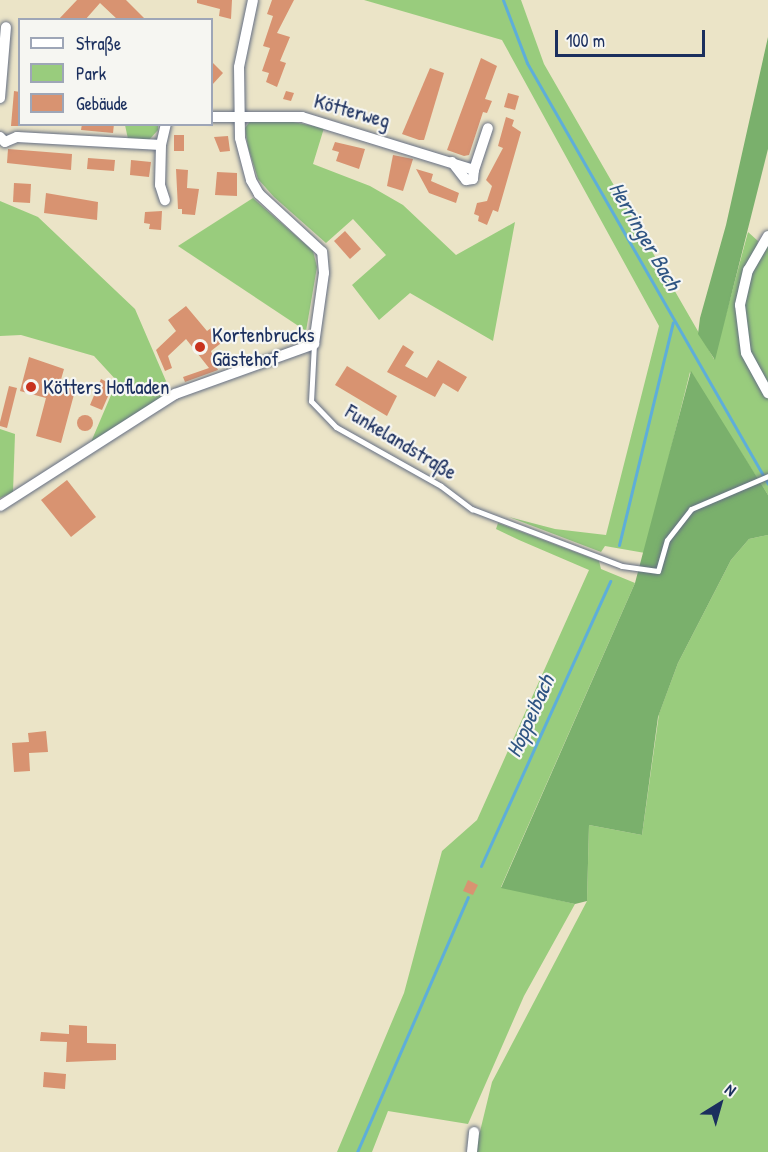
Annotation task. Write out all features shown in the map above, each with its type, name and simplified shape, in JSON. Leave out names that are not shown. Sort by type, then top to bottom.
[{"type":"street","name":"Funkelandstraße","points":[[253,0],[239,67],[239,114],[245,163],[259,194],[308,238],[325,261],[314,344]]},
{"type":"street","points":[[0,98],[6,27]]},
{"type":"street","name":"Kötterweg","points":[[213,117],[239,114],[302,117],[474,170],[488,128]]},
{"type":"street","points":[[165,200],[160,185],[161,144],[166,126]]},
{"type":"street","points":[[2,141],[17,137],[161,144]]},
{"type":"street","points":[[768,236],[748,270],[740,305],[746,353],[768,393]]},
{"type":"street","points":[[0,506],[175,394],[314,344]]},
{"type":"street","points":[[472,1152],[474,1132]]},
{"type":"lane","name":"Funkelandstraße","points":[[314,344],[311,401],[336,427],[487,516],[622,566],[658,571],[667,540],[691,509],[768,476]]},
{"type":"green space","points":[[364,0],[521,0],[544,64],[714,359],[748,232],[758,241],[752,274],[768,244],[768,495],[690,372],[645,553],[605,546],[601,552],[509,517],[555,529],[606,535],[659,326],[502,40]]},
{"type":"green space","points":[[768,37],[768,149],[715,360],[698,334],[700,318],[726,225]]},
{"type":"green space","points":[[251,120],[288,121],[324,128],[313,164],[370,186],[403,205],[456,255],[515,222],[493,341],[410,293],[379,320],[352,285],[386,255],[353,219],[326,243],[274,197],[258,179],[248,147],[245,128]]},
{"type":"green space","points":[[125,126],[158,126],[158,130],[149,140],[128,139]]},
{"type":"green space","points":[[253,198],[313,251],[317,267],[306,331],[178,246]]},
{"type":"green space","points":[[0,201],[38,217],[135,309],[172,395],[91,442],[117,381],[94,356],[21,335],[0,336]]},
{"type":"green space","points":[[691,371],[768,495],[768,535],[749,539],[731,560],[678,663],[658,717],[642,835],[589,825],[587,901],[575,904],[501,888],[635,583]]},
{"type":"green space","points":[[0,429],[15,434],[13,492],[0,498]]},
{"type":"green space","points":[[498,523],[599,561],[601,569],[635,583],[501,887],[575,904],[524,996],[468,1124],[388,1111],[372,1152],[337,1152],[404,993],[442,851],[477,820],[589,570],[496,529]]},
{"type":"green space","points":[[768,535],[768,1152],[475,1152],[492,1082],[587,901],[589,825],[642,835],[659,714],[678,663],[731,560],[749,539]]},
{"type":"building","points":[[77,0],[126,0],[144,18],[116,18],[100,3],[87,18],[60,18]]},
{"type":"building","points":[[197,0],[232,0],[231,19],[219,16],[220,9],[197,3]]},
{"type":"building","points":[[272,0],[294,0],[277,33],[290,37],[280,61],[286,63],[277,87],[266,82],[269,73],[262,71],[270,48],[263,46],[273,16],[267,14]]},
{"type":"building","points":[[481,58],[497,66],[485,99],[492,101],[487,113],[483,112],[469,155],[464,156],[447,150]]},
{"type":"building","points":[[213,63],[223,73],[213,84]]},
{"type":"building","points":[[430,68],[444,73],[424,140],[419,140],[402,134]]},
{"type":"building","points":[[14,91],[18,92],[18,126],[11,126]]},
{"type":"building","points":[[286,91],[294,93],[291,101],[283,99]]},
{"type":"building","points":[[508,93],[519,96],[515,110],[504,107]]},
{"type":"building","points":[[506,117],[514,120],[512,126],[521,132],[498,212],[493,210],[487,225],[478,221],[479,216],[474,214],[477,203],[487,201],[492,186],[486,180],[503,148],[498,146]]},
{"type":"building","points":[[82,126],[114,126],[113,133],[81,130]]},
{"type":"building","points":[[174,135],[184,135],[184,151],[174,151]]},
{"type":"building","points":[[228,136],[230,151],[220,152],[214,137]]},
{"type":"building","points":[[335,142],[365,149],[359,169],[336,161],[339,152],[332,150]]},
{"type":"building","points":[[8,149],[72,154],[71,170],[7,163]]},
{"type":"building","points":[[393,155],[413,159],[403,191],[387,186]]},
{"type":"building","points":[[88,158],[115,160],[114,171],[87,169]]},
{"type":"building","points":[[131,160],[151,162],[149,177],[130,175]]},
{"type":"building","points":[[176,169],[188,170],[187,188],[199,189],[195,215],[182,214],[182,209],[178,209]]},
{"type":"building","points":[[416,169],[433,174],[431,181],[459,193],[456,203],[429,193]]},
{"type":"building","points":[[217,172],[237,173],[237,196],[215,195]]},
{"type":"building","points":[[14,183],[31,184],[30,203],[13,202]]},
{"type":"building","points":[[46,193],[98,202],[97,220],[44,213]]},
{"type":"building","points":[[162,211],[161,230],[149,229],[150,224],[144,223],[145,212]]},
{"type":"building","points":[[345,231],[361,249],[350,259],[334,241]]},
{"type":"building","points":[[186,306],[207,331],[214,326],[225,340],[211,351],[218,370],[185,382],[183,377],[209,368],[186,339],[168,356],[172,368],[165,371],[156,350],[176,331],[168,320]]},
{"type":"building","points":[[403,345],[414,352],[405,366],[427,378],[438,360],[467,377],[458,392],[443,383],[435,397],[387,372]]},
{"type":"building","points":[[29,357],[64,369],[60,383],[76,387],[61,443],[36,436],[46,398],[20,391]]},
{"type":"building","points":[[347,366],[397,396],[387,416],[335,385]]},
{"type":"building","points":[[101,379],[113,385],[102,410],[90,405]]},
{"type":"building","points":[[9,386],[17,388],[7,428],[0,426],[0,422]]},
{"type":"building","points":[[82,415],[88,415],[93,423],[91,429],[82,431],[77,426],[77,420]]},
{"type":"building","points":[[67,480],[96,517],[71,537],[41,500]]},
{"type":"building","points":[[46,731],[48,752],[29,753],[30,771],[14,772],[12,743],[29,742],[28,733]]},
{"type":"building","points":[[468,880],[478,885],[473,895],[463,891]]},
{"type":"building","points":[[69,1025],[87,1026],[87,1043],[116,1044],[116,1060],[66,1062],[67,1042],[40,1041],[41,1032],[69,1034]]},
{"type":"building","points":[[44,1072],[66,1074],[65,1089],[43,1087]]},
{"type":"waterway","name":"Herringer Bach","points":[[503,0],[527,63],[768,484]]},
{"type":"waterway","name":"Hoppeibach","points":[[619,545],[673,322]]},
{"type":"waterway","name":"Hoppeibach","points":[[481,866],[610,581]]},
{"type":"waterway","name":"Hoppeibach","points":[[357,1152],[468,897]]},
{"type":"place","name":"Kortenbrucks Gästehof","points":[[200,347]]},
{"type":"place","name":"Kötters Hofladen","points":[[31,387]]}]
